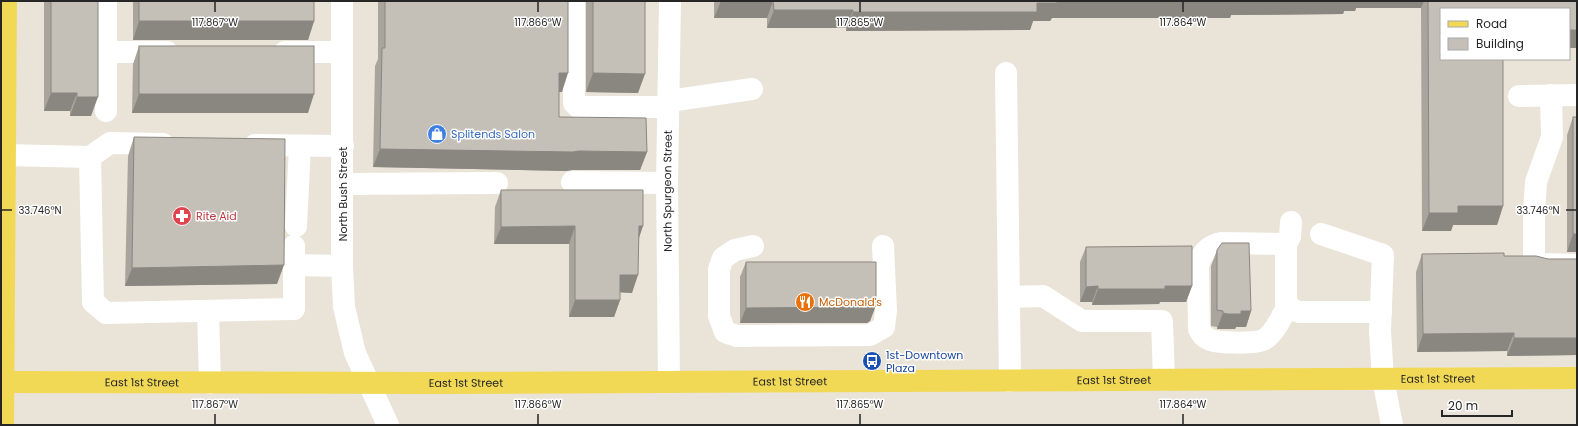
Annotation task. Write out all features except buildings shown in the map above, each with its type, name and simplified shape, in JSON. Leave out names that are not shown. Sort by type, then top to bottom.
[{"type":"main road","points":[[3,425],[3,97],[6,1]]},
{"type":"main road","name":"East 1st Street","points":[[2,382],[369,383],[1577,378]]},
{"type":"street","points":[[106,1],[106,111]]},
{"type":"street","name":"North Bush Street","points":[[342,1],[342,266],[344,307],[355,353],[388,425]]},
{"type":"street","points":[[574,1],[574,103],[578,107],[669,104],[752,89]]},
{"type":"street","name":"North Spurgeon Street","points":[[669,382],[667,183],[670,1]]},
{"type":"street","points":[[106,52],[184,52]]},
{"type":"street","points":[[262,52],[342,52]]},
{"type":"street","points":[[1006,73],[1010,381]]},
{"type":"street","points":[[1551,95],[1552,137],[1536,182],[1534,212],[1534,258],[1536,263],[1542,264],[1577,265]]},
{"type":"street","points":[[1519,96],[1577,95]]},
{"type":"street","points":[[4,155],[90,157],[110,143],[181,144]]},
{"type":"street","points":[[236,145],[343,146]]},
{"type":"street","points":[[90,157],[93,302],[106,313],[294,309],[295,246],[300,146]]},
{"type":"street","points":[[572,182],[667,183]]},
{"type":"street","points":[[343,184],[496,183]]},
{"type":"street","points":[[1291,222],[1290,237],[1286,244],[1286,304],[1299,312],[1381,312]]},
{"type":"street","points":[[1321,234],[1383,255],[1380,331],[1383,379],[1392,425]]},
{"type":"street","points":[[1286,244],[1221,243],[1213,245],[1204,251],[1198,266],[1199,329],[1203,336],[1212,340],[1254,342],[1263,340],[1275,326],[1288,306]]},
{"type":"street","points":[[295,246],[342,266]]},
{"type":"street","points":[[752,246],[736,250],[723,258],[719,269],[719,316],[725,332],[737,336],[870,335],[884,328],[886,311],[883,246]]},
{"type":"street","points":[[1009,297],[1043,296],[1082,320],[1162,320],[1164,380]]},
{"type":"street","points":[[208,310],[210,383]]},
{"type":"place","name":"Splitends Salon","points":[[437,134]]},
{"type":"place","name":"Rite Aid","points":[[182,216]]},
{"type":"place","name":"McDonald's","points":[[805,302]]},
{"type":"place","name":"1st-Downtown Plaza","points":[[872,361]]}]
